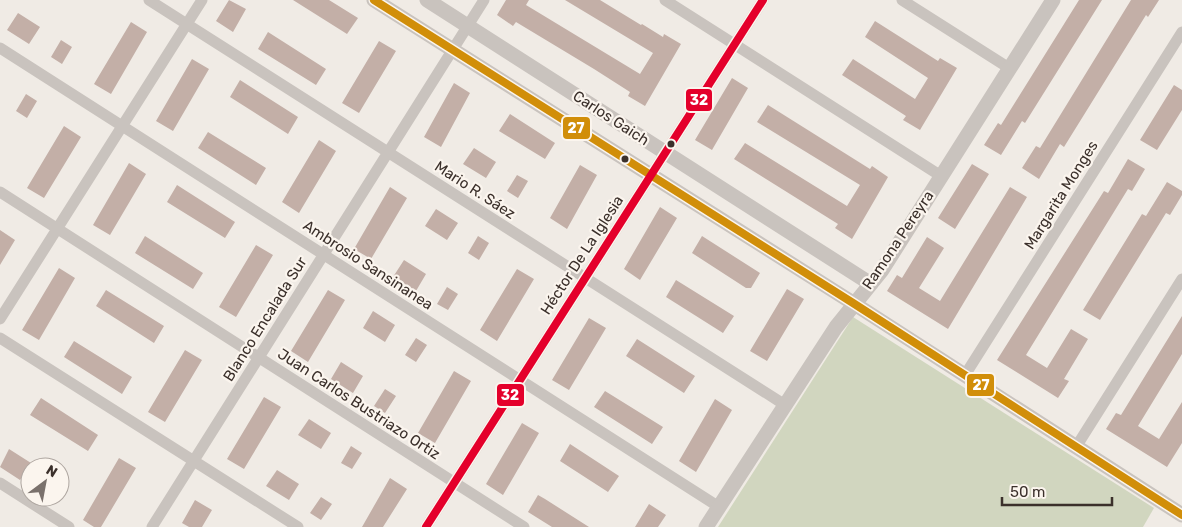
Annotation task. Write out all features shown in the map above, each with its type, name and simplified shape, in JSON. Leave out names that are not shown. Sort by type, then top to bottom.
[{"type":"street","name":"Mario R. Sáez","points":[[149,0],[785,405]]},
{"type":"street","points":[[0,319],[202,0]]},
{"type":"street","name":"Carlos Gaich","points":[[374,0],[853,303],[1182,515]]},
{"type":"street","name":"Carlos Gaich","points":[[427,0],[871,284]]},
{"type":"street","name":"Blanco Encalada Sur","points":[[152,527],[484,0]]},
{"type":"street","points":[[665,0],[941,176]]},
{"type":"street","name":"Héctor De La Iglesia","points":[[426,527],[763,0]]},
{"type":"street","points":[[902,0],[1009,68]]},
{"type":"street","name":"Ramona Pereyra","points":[[706,527],[853,303],[871,284],[1053,0]]},
{"type":"street","name":"Margarita Monges","points":[[964,375],[1182,32]]},
{"type":"street","name":"Ambrosio Sansinanea","points":[[0,48],[719,507]]},
{"type":"street","name":"Juan Carlos Bustriazo Ortiz","points":[[0,192],[524,527]]},
{"type":"street","points":[[1076,447],[1182,279]]},
{"type":"street","points":[[0,338],[298,527]]},
{"type":"street","points":[[0,483],[69,527]]},
{"type":"green space","points":[[853,317],[1154,508],[1143,527],[718,527]]},
{"type":"building","points":[[229,0],[246,9],[233,32],[216,21]]},
{"type":"building","points":[[293,0],[329,0],[358,18],[347,34]]},
{"type":"building","points":[[506,0],[529,0],[526,5],[640,74],[653,53],[565,0],[600,0],[663,37],[664,34],[681,44],[645,106],[628,96],[630,92],[594,69],[516,22],[513,26],[497,15]]},
{"type":"building","points":[[1079,0],[1102,0],[1025,123],[1022,121],[1001,155],[984,145],[998,123],[1001,125]]},
{"type":"building","points":[[1131,0],[1159,0],[1148,17],[1146,15],[1064,147],[1060,144],[1039,179],[1022,168],[1036,146],[1040,148]]},
{"type":"building","points":[[18,13],[40,27],[29,44],[7,30]]},
{"type":"building","points":[[875,21],[938,61],[940,58],[957,68],[920,130],[903,120],[906,116],[842,75],[853,59],[915,99],[928,78],[865,37]]},
{"type":"building","points":[[131,22],[147,32],[111,94],[94,84]]},
{"type":"building","points":[[268,32],[326,69],[316,85],[258,49]]},
{"type":"building","points":[[61,40],[72,47],[62,64],[51,57]]},
{"type":"building","points":[[379,41],[396,51],[359,113],[342,103]]},
{"type":"building","points":[[192,59],[209,69],[173,131],[156,121]]},
{"type":"building","points":[[732,78],[748,88],[712,150],[695,140]]},
{"type":"building","points":[[240,80],[298,117],[288,134],[230,97]]},
{"type":"building","points":[[454,83],[470,93],[441,147],[424,137]]},
{"type":"building","points":[[1174,85],[1182,90],[1182,110],[1157,150],[1140,140]]},
{"type":"building","points":[[26,94],[37,101],[27,118],[16,111]]},
{"type":"building","points":[[768,105],[870,169],[872,166],[888,177],[852,239],[835,228],[838,224],[734,159],[745,143],[847,206],[860,185],[757,122]]},
{"type":"building","points":[[510,114],[555,143],[545,159],[499,131]]},
{"type":"building","points":[[64,126],[81,137],[44,198],[27,188]]},
{"type":"building","points":[[208,132],[266,168],[256,185],[198,148]]},
{"type":"building","points":[[319,140],[336,151],[299,213],[282,202]]},
{"type":"building","points":[[474,148],[496,162],[486,178],[463,164]]},
{"type":"building","points":[[1128,159],[1145,169],[1132,191],[1128,189],[1026,355],[1047,368],[1071,329],[1088,339],[1064,379],[1069,381],[1058,398],[997,360],[1104,191],[1108,193]]},
{"type":"building","points":[[129,163],[146,174],[110,235],[93,225]]},
{"type":"building","points":[[972,164],[989,174],[955,229],[938,218]]},
{"type":"building","points":[[580,165],[597,175],[567,229],[550,218]]},
{"type":"building","points":[[517,175],[528,181],[518,198],[507,191]]},
{"type":"building","points":[[1167,182],[1182,191],[1182,195],[1170,215],[1166,213],[1100,320],[1083,310],[1142,214],[1146,216]]},
{"type":"building","points":[[177,185],[235,222],[225,238],[167,202]]},
{"type":"building","points":[[390,187],[407,198],[371,259],[354,249]]},
{"type":"building","points":[[1010,187],[1027,197],[948,329],[887,291],[897,275],[902,278],[927,237],[944,248],[919,288],[940,301]]},
{"type":"building","points":[[660,207],[677,218],[640,280],[624,269]]},
{"type":"building","points":[[436,209],[458,223],[447,240],[425,226]]},
{"type":"building","points":[[0,230],[15,240],[0,265]]},
{"type":"building","points":[[145,236],[203,273],[193,289],[135,253]]},
{"type":"building","points":[[478,236],[489,243],[479,260],[468,253]]},
{"type":"building","points":[[702,236],[760,273],[751,288],[746,288],[692,253]]},
{"type":"building","points":[[256,245],[273,255],[236,317],[219,307]]},
{"type":"building","points":[[404,260],[426,274],[416,291],[393,277]]},
{"type":"building","points":[[59,268],[75,278],[39,340],[22,330]]},
{"type":"building","points":[[517,269],[534,279],[497,341],[480,330]]},
{"type":"building","points":[[676,280],[734,316],[723,333],[666,297]]},
{"type":"building","points":[[447,287],[458,294],[448,310],[437,304]]},
{"type":"building","points":[[787,289],[804,299],[767,361],[750,351]]},
{"type":"building","points":[[106,290],[164,326],[154,343],[96,306]]},
{"type":"building","points":[[328,290],[345,300],[308,362],[291,351]]},
{"type":"building","points":[[373,311],[395,325],[385,342],[363,328]]},
{"type":"building","points":[[1182,316],[1182,354],[1138,426],[1159,439],[1182,402],[1182,443],[1167,467],[1106,429],[1116,413],[1121,415]]},
{"type":"building","points":[[589,318],[606,328],[569,390],[552,380]]},
{"type":"building","points":[[416,338],[427,345],[416,362],[405,355]]},
{"type":"building","points":[[637,339],[695,376],[684,393],[626,356]]},
{"type":"building","points":[[74,341],[132,377],[122,394],[64,357]]},
{"type":"building","points":[[185,350],[202,360],[165,422],[148,412]]},
{"type":"building","points":[[341,362],[363,376],[353,393],[331,379]]},
{"type":"building","points":[[454,371],[471,381],[435,443],[418,433]]},
{"type":"building","points":[[385,389],[396,396],[385,413],[374,406]]},
{"type":"building","points":[[605,391],[663,427],[652,444],[594,407]]},
{"type":"building","points":[[264,397],[281,407],[244,469],[227,459]]},
{"type":"building","points":[[41,398],[98,435],[88,451],[30,415]]},
{"type":"building","points":[[715,399],[732,410],[696,472],[679,461]]},
{"type":"building","points":[[309,419],[331,433],[321,449],[298,435]]},
{"type":"building","points":[[522,423],[539,433],[503,495],[486,484]]},
{"type":"building","points":[[570,444],[619,476],[608,492],[560,461]]},
{"type":"building","points":[[351,446],[362,453],[352,469],[341,463]]},
{"type":"building","points":[[9,449],[22,457],[20,457],[20,480],[0,467]]},
{"type":"building","points":[[119,458],[136,468],[101,527],[94,527],[83,520]]},
{"type":"building","points":[[277,470],[299,484],[289,500],[266,486]]},
{"type":"building","points":[[390,478],[407,489],[383,527],[362,527]]},
{"type":"building","points":[[538,495],[589,527],[552,527],[528,512]]},
{"type":"building","points":[[321,497],[332,504],[321,520],[310,513]]},
{"type":"building","points":[[195,500],[212,510],[202,527],[189,527],[182,523]]},
{"type":"building","points":[[649,504],[666,515],[658,527],[635,527]]},
{"type":"transit line","name":"27","points":[[374,0],[853,303],[1182,515]]},
{"type":"transit line","name":"32","points":[[426,527],[763,0]]}]
